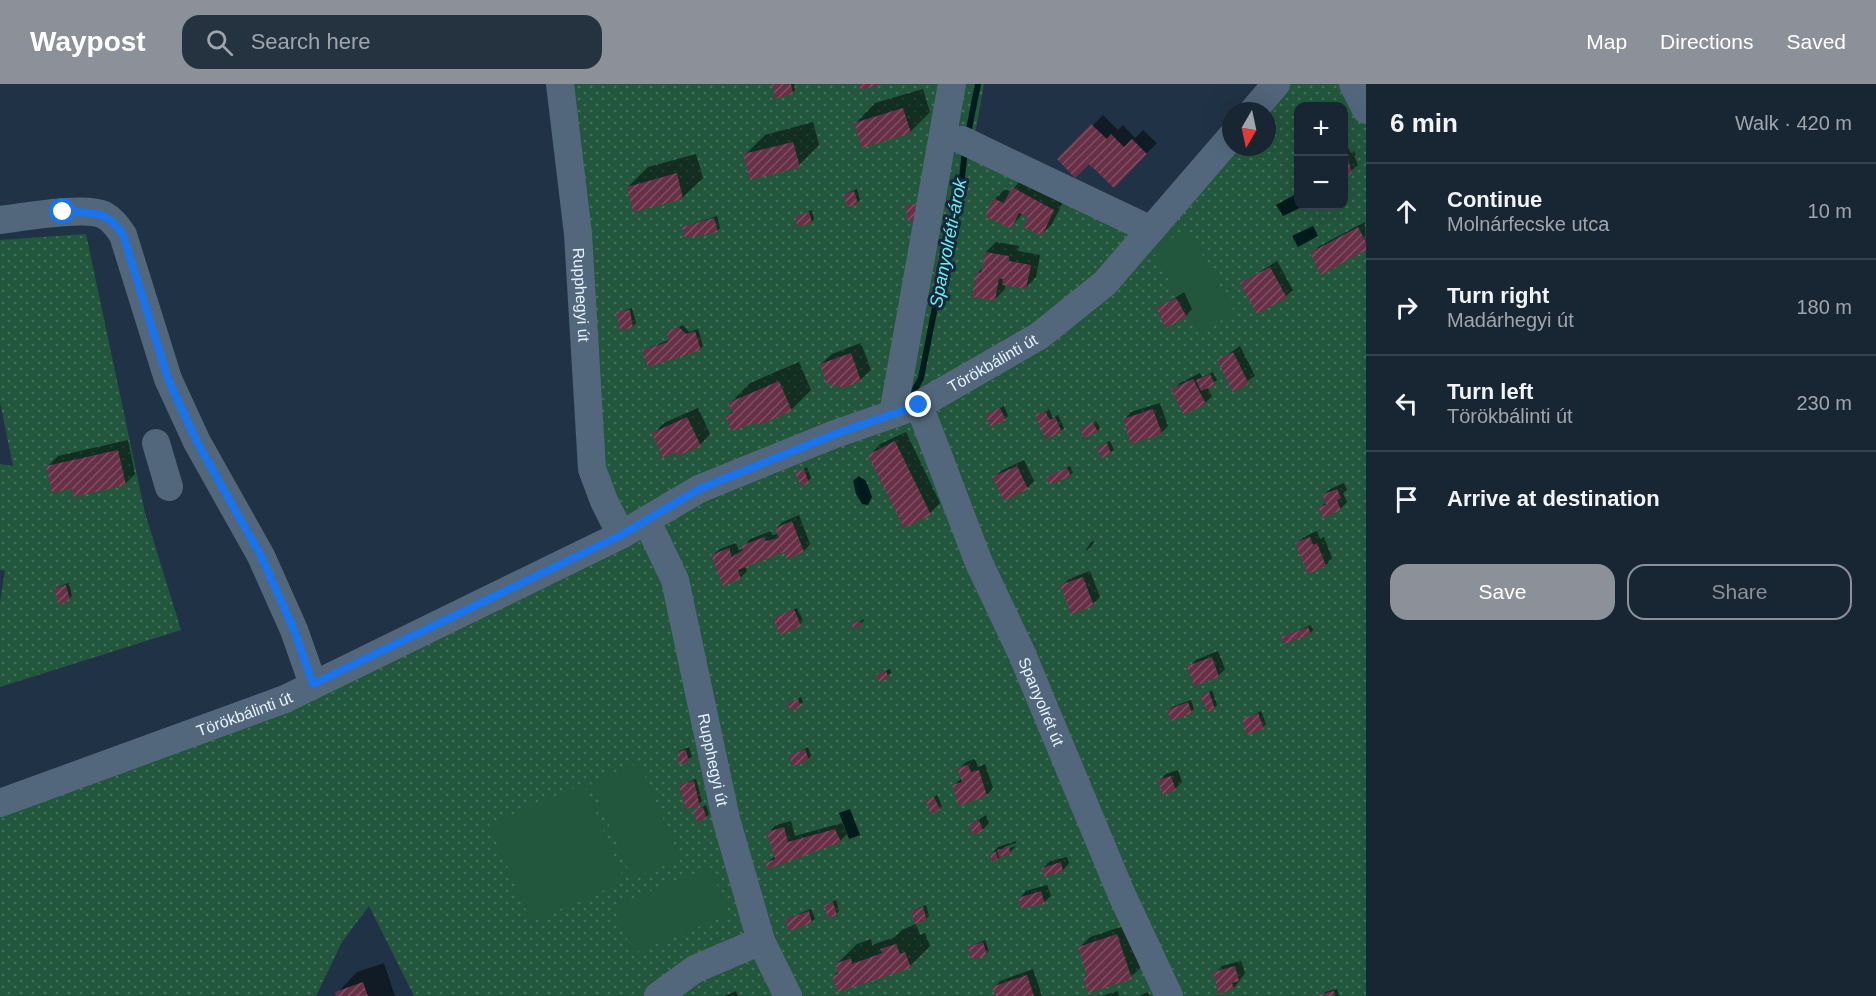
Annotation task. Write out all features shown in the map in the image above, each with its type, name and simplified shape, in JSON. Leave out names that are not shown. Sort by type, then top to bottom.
[{"type":"street","name":"Rupphegyi út","points":[[560,84],[579,246],[592,469],[604,501],[621,535]]},
{"type":"street","points":[[906,409],[952,84]]},
{"type":"street","points":[[1261,102],[1276,84]]},
{"type":"street","points":[[1353,84],[1366,110]]},
{"type":"street","points":[[967,142],[1151,231]]},
{"type":"street","name":"Törökbálinti út","points":[[0,803],[280,701],[621,535],[699,489],[835,434],[906,409],[1039,336],[1105,283],[1222,148]]},
{"type":"street","points":[[0,220],[63,212],[101,214],[114,222],[123,235],[168,379],[205,457],[261,556],[294,630],[313,684]]},
{"type":"street","name":"Spanyolrét út","points":[[906,409],[1022,654],[1121,893],[1169,996]]},
{"type":"street","points":[[163,466],[205,457]]},
{"type":"street","name":"Rupphegyi út","points":[[647,521],[675,580],[723,809],[761,941],[788,996]]},
{"type":"street","points":[[658,996],[695,969],[761,941]]},
{"type":"green space","points":[[560,84],[984,84],[974,140],[1143,224],[1222,155],[1276,156],[1276,102],[1269,102],[1274,84],[1353,84],[1366,110],[1366,996],[414,996],[369,906],[342,942],[316,996],[0,996],[0,803],[285,699],[621,535],[604,501]]},
{"type":"green space","points":[[1188,229],[1235,313],[1198,333],[1152,249]]},
{"type":"green space","points":[[86,234],[145,513],[181,630],[0,687],[0,603],[5,570],[0,570],[0,464],[13,466],[0,402],[0,240]]},
{"type":"green space","points":[[639,762],[680,859],[632,879],[591,782]]},
{"type":"green space","points":[[584,784],[625,881],[531,922],[489,824]]},
{"type":"green space","points":[[710,867],[729,914],[633,954],[614,906]]},
{"type":"shaded area","points":[[1294,195],[1296,210],[1283,216],[1276,205]]},
{"type":"shaded area","points":[[1313,226],[1318,236],[1298,247],[1292,236]]},
{"type":"shaded area","points":[[859,476],[866,481],[872,497],[868,505],[862,504],[856,494],[853,481]]},
{"type":"shaded area","points":[[850,809],[860,835],[849,839],[839,813]]},
{"type":"building","points":[[772,84],[791,84],[793,94],[775,99]]},
{"type":"building","points":[[859,84],[880,84],[880,85],[860,90]]},
{"type":"building","points":[[903,108],[911,133],[862,148],[854,123]]},
{"type":"building","points":[[1091,124],[1107,139],[1111,134],[1124,147],[1132,139],[1147,154],[1114,188],[1089,164],[1075,178],[1057,159]]},
{"type":"building","points":[[793,142],[800,167],[750,180],[743,154]]},
{"type":"building","points":[[1348,159],[1352,173],[1348,176]]},
{"type":"building","points":[[677,173],[683,199],[633,212],[627,187]]},
{"type":"building","points":[[1012,187],[1054,210],[1042,236],[1023,227],[1028,217],[1019,213],[1011,229],[985,216],[993,198],[1004,203]]},
{"type":"building","points":[[854,191],[858,204],[847,207],[844,194]]},
{"type":"building","points":[[917,203],[920,220],[908,222],[905,206]]},
{"type":"building","points":[[809,212],[812,223],[798,227],[795,216]]},
{"type":"building","points":[[714,218],[718,232],[685,238],[682,227]]},
{"type":"building","points":[[1358,227],[1366,242],[1366,250],[1321,275],[1310,253]]},
{"type":"building","points":[[985,252],[1009,256],[1009,261],[1031,265],[1026,289],[1002,285],[1003,279],[999,278],[995,301],[972,297],[976,272],[981,273]]},
{"type":"building","points":[[1270,267],[1287,298],[1257,314],[1240,283]]},
{"type":"building","points":[[1176,298],[1187,317],[1166,328],[1156,308]]},
{"type":"building","points":[[630,310],[633,328],[620,330],[616,312]]},
{"type":"building","points":[[679,327],[686,334],[695,331],[701,350],[648,367],[642,350],[668,342],[667,331]]},
{"type":"building","points":[[1233,352],[1249,384],[1233,392],[1217,360]]},
{"type":"building","points":[[851,353],[861,381],[841,389],[840,385],[833,387],[831,383],[827,385],[820,364]]},
{"type":"building","points":[[1210,374],[1215,385],[1201,391],[1196,380]]},
{"type":"building","points":[[1193,379],[1206,404],[1184,415],[1171,389]]},
{"type":"building","points":[[779,381],[792,411],[759,425],[758,422],[732,431],[725,416],[733,413],[728,403]]},
{"type":"building","points":[[1000,408],[1006,420],[991,427],[985,415]]},
{"type":"building","points":[[1153,409],[1162,434],[1131,444],[1123,419]]},
{"type":"building","points":[[1045,411],[1050,420],[1055,417],[1062,432],[1046,439],[1035,415]]},
{"type":"building","points":[[687,417],[701,446],[678,456],[676,452],[663,458],[652,433]]},
{"type":"building","points":[[1093,422],[1098,432],[1084,438],[1080,429]]},
{"type":"building","points":[[895,441],[931,515],[904,528],[868,455]]},
{"type":"building","points":[[1107,443],[1111,454],[1101,458],[1097,448]]},
{"type":"building","points":[[118,450],[126,485],[74,497],[72,489],[52,493],[46,466]]},
{"type":"building","points":[[1017,466],[1028,489],[1004,501],[992,477]]},
{"type":"building","points":[[1067,468],[1071,476],[1050,485],[1046,477]]},
{"type":"building","points":[[804,469],[809,483],[801,486],[795,473]]},
{"type":"building","points":[[1337,489],[1341,498],[1337,500],[1341,510],[1323,518],[1318,507],[1326,505],[1322,495]]},
{"type":"building","points":[[792,521],[804,552],[787,559],[784,552],[738,570],[741,579],[723,586],[711,555],[729,548],[732,557],[743,550],[741,546],[764,537],[766,541],[779,538],[775,528]]},
{"type":"building","points":[[1310,537],[1313,545],[1317,543],[1326,566],[1308,574],[1295,543]]},
{"type":"building","points":[[1083,577],[1094,606],[1071,614],[1060,585]]},
{"type":"building","points":[[66,585],[70,601],[58,604],[54,588]]},
{"type":"building","points":[[794,609],[801,626],[780,635],[773,618]]},
{"type":"building","points":[[860,621],[862,626],[854,629],[851,624]]},
{"type":"building","points":[[1308,627],[1311,634],[1284,644],[1281,637]]},
{"type":"building","points":[[1212,657],[1219,677],[1194,686],[1187,666]]},
{"type":"building","points":[[886,671],[889,678],[879,682],[876,674]]},
{"type":"building","points":[[1209,692],[1215,709],[1207,712],[1201,695]]},
{"type":"building","points":[[798,699],[801,707],[791,711],[787,704]]},
{"type":"building","points":[[1188,702],[1192,713],[1171,721],[1167,710]]},
{"type":"building","points":[[1258,713],[1264,729],[1247,735],[1242,719]]},
{"type":"building","points":[[805,749],[809,760],[793,766],[789,756]]},
{"type":"building","points":[[686,750],[689,762],[679,764],[677,752]]},
{"type":"building","points":[[968,765],[971,772],[979,770],[987,796],[959,806],[952,785],[962,782],[957,768]]},
{"type":"building","points":[[1171,776],[1176,790],[1163,795],[1158,780]]},
{"type":"building","points":[[694,781],[700,806],[686,809],[679,785]]},
{"type":"building","points":[[934,797],[940,810],[931,814],[926,800]]},
{"type":"building","points":[[703,807],[707,819],[697,822],[693,810]]},
{"type":"building","points":[[979,820],[983,831],[973,835],[969,824]]},
{"type":"building","points":[[784,827],[788,842],[835,829],[841,842],[768,869],[765,863],[775,859],[767,832]]},
{"type":"building","points":[[1009,847],[1011,854],[999,857],[997,850]]},
{"type":"building","points":[[996,852],[998,860],[992,862],[990,853]]},
{"type":"building","points":[[1061,862],[1063,872],[1044,877],[1042,868]]},
{"type":"building","points":[[1041,891],[1045,904],[1021,908],[1018,898]]},
{"type":"building","points":[[833,902],[837,915],[828,918],[824,905]]},
{"type":"building","points":[[923,907],[927,920],[915,924],[911,911]]},
{"type":"building","points":[[809,911],[812,923],[789,931],[785,919]]},
{"type":"building","points":[[1117,934],[1132,979],[1088,993],[1083,978],[1087,976],[1078,947]]},
{"type":"building","points":[[983,942],[987,955],[972,960],[967,947]]},
{"type":"building","points":[[896,944],[900,954],[905,952],[911,968],[838,992],[832,976],[838,974],[835,964],[851,958],[852,964],[882,953],[880,949]]},
{"type":"building","points":[[1235,966],[1239,981],[1232,983],[1234,989],[1219,994],[1213,972]]},
{"type":"building","points":[[1027,975],[1034,996],[995,996],[992,987]]},
{"type":"building","points":[[363,982],[368,996],[336,996],[335,992]]},
{"type":"building","points":[[1334,991],[1335,996],[1318,996],[1318,995]]},
{"type":"waterway","name":"Spanyolréti-árok","points":[[968,134],[978,84]]},
{"type":"waterway","name":"Spanyolréti-árok","points":[[911,397],[921,378],[948,241],[959,206],[965,150]]},
{"type":"route","points":[[63,212],[101,214],[114,222],[123,235],[168,379],[197,442],[261,556],[294,630],[313,684],[621,535],[699,489],[835,434],[919,405]]}]
